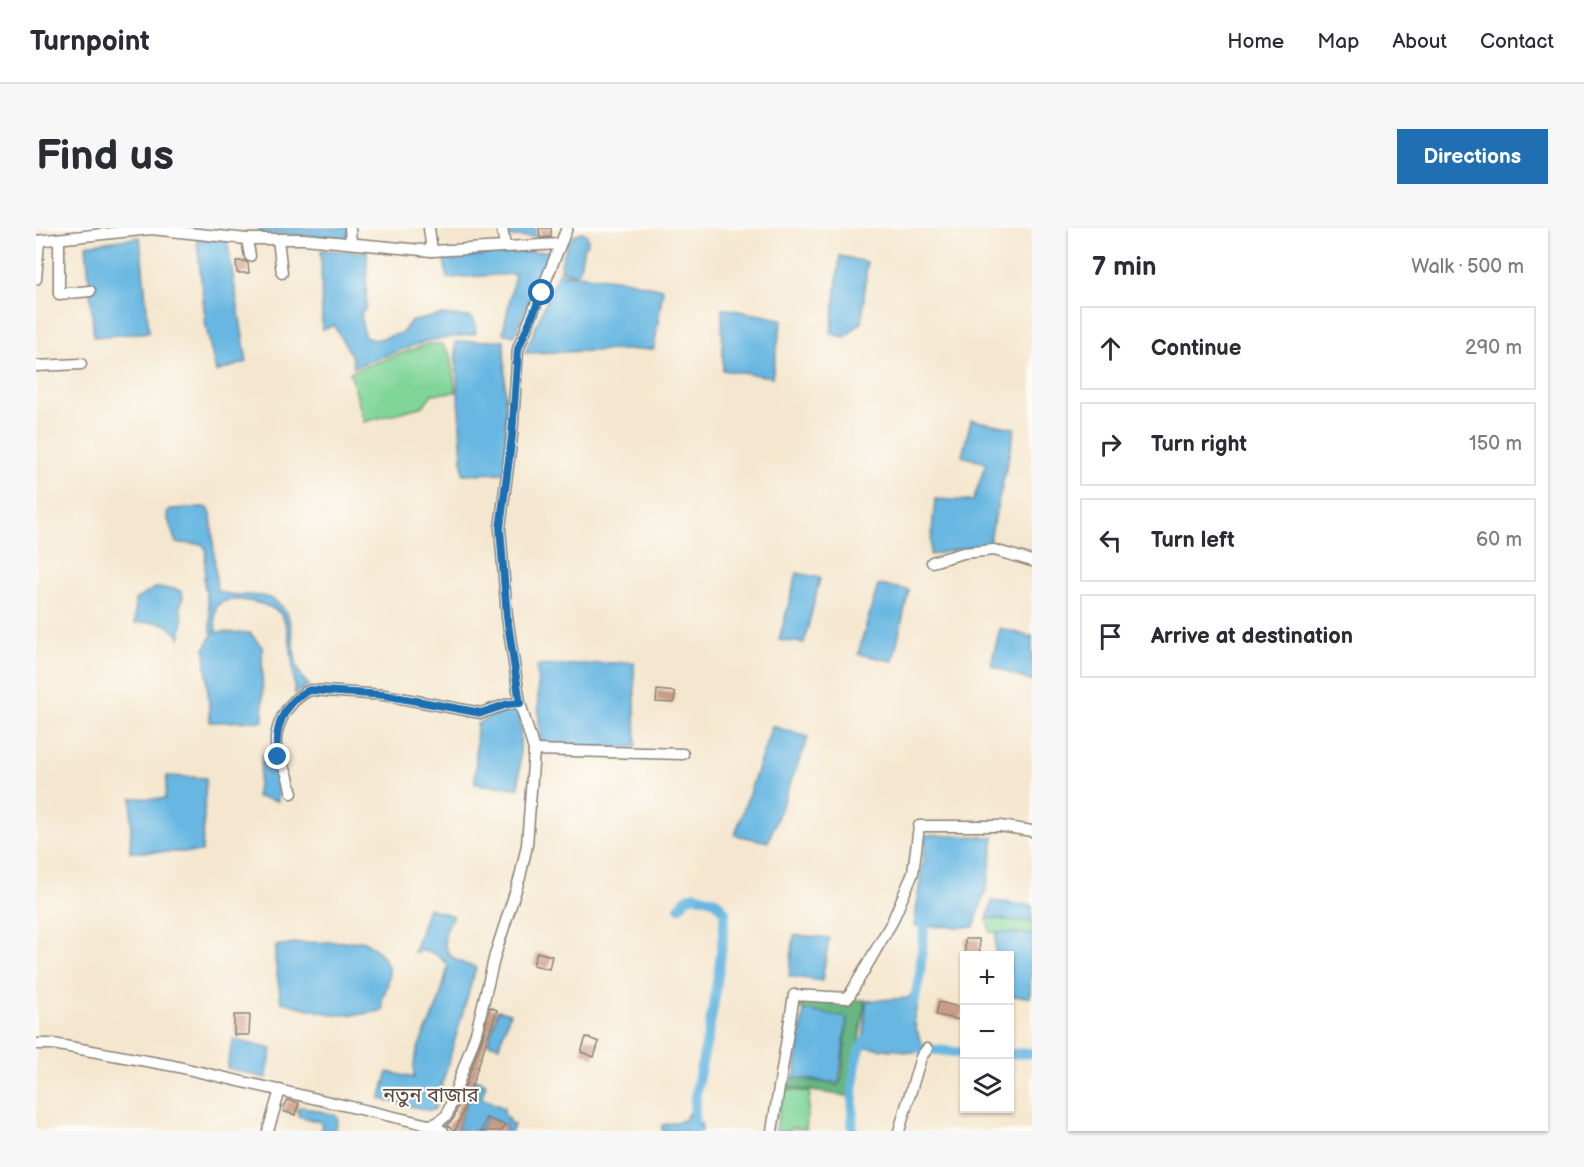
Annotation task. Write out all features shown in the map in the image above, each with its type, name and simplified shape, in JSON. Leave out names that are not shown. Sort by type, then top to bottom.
[{"type":"street","points":[[350,228],[351,243]]},
{"type":"street","points":[[429,228],[432,251]]},
{"type":"street","points":[[502,228],[505,247]]},
{"type":"street","points":[[429,1125],[443,1120],[447,1115],[476,1033],[495,955],[520,877],[527,845],[534,750],[520,703],[507,617],[500,528],[512,436],[518,349],[567,228]]},
{"type":"street","points":[[36,279],[38,241],[151,229],[247,239],[351,243],[432,251],[561,244]]},
{"type":"street","points":[[59,239],[59,294],[90,291]]},
{"type":"street","points":[[247,239],[250,256]]},
{"type":"street","points":[[278,239],[282,273]]},
{"type":"street","points":[[36,366],[81,364]]},
{"type":"street","points":[[932,562],[963,553],[994,550],[1032,561]]},
{"type":"street","points":[[292,793],[287,774],[278,757],[276,742],[280,721],[290,705],[299,695],[310,690],[384,695],[481,713],[508,704],[520,703]]},
{"type":"street","points":[[534,750],[684,754]]},
{"type":"street","points":[[772,1131],[794,995],[848,998],[892,922],[913,873],[919,826],[1000,826],[1032,831]]},
{"type":"street","points":[[36,1044],[174,1066],[429,1125],[443,1131]]},
{"type":"street","points":[[899,1131],[924,1053]]},
{"type":"street","points":[[268,1131],[280,1090]]},
{"type":"green space","points":[[428,344],[442,344],[450,355],[456,392],[432,394],[423,406],[364,422],[350,372]]},
{"type":"green space","points":[[987,918],[1032,922],[1032,934],[990,932]]},
{"type":"green space","points":[[800,998],[865,1000],[854,1073],[853,1097],[784,1087],[786,1076],[838,1085],[842,1077],[847,1018],[798,1009]]},
{"type":"green space","points":[[782,1089],[810,1092],[806,1129],[791,1128],[791,1131],[776,1131]]},
{"type":"water","points":[[259,228],[348,228],[347,238],[259,233]]},
{"type":"water","points":[[508,228],[535,228],[536,237],[508,237]]},
{"type":"water","points":[[582,232],[588,239],[587,245],[584,246],[579,272],[560,270],[569,242]]},
{"type":"water","points":[[140,237],[149,332],[94,337],[86,245]]},
{"type":"water","points":[[227,239],[247,362],[216,372],[206,327],[197,240]]},
{"type":"water","points":[[321,250],[367,252],[366,308],[361,313],[364,337],[375,340],[402,333],[410,322],[440,315],[470,317],[474,320],[476,332],[426,341],[354,367],[352,356],[334,325],[322,330]]},
{"type":"water","points":[[551,251],[514,336],[503,333],[515,274],[447,278],[444,259],[497,253]]},
{"type":"water","points":[[840,256],[867,262],[862,322],[845,337],[831,334]]},
{"type":"water","points":[[558,273],[624,280],[663,289],[654,349],[525,353]]},
{"type":"water","points":[[722,308],[782,319],[772,377],[723,370]]},
{"type":"water","points":[[504,340],[507,473],[463,474],[455,342]]},
{"type":"water","points":[[971,420],[1015,428],[989,543],[930,555],[935,499],[973,501],[986,463],[962,456]]},
{"type":"water","points":[[208,508],[211,514],[217,591],[263,596],[277,602],[285,610],[292,632],[297,667],[309,685],[295,694],[288,633],[286,624],[278,612],[261,604],[241,600],[231,600],[218,605],[215,614],[216,632],[250,633],[262,647],[263,721],[210,722],[205,648],[213,633],[204,583],[206,550],[201,544],[176,543],[167,516],[171,509]]},
{"type":"water","points":[[797,573],[820,578],[804,643],[779,640]]},
{"type":"water","points":[[878,585],[909,590],[893,661],[858,654]]},
{"type":"water","points":[[155,588],[176,589],[182,592],[183,599],[180,607],[183,619],[180,638],[165,624],[135,623],[135,600]]},
{"type":"water","points":[[1000,628],[1031,637],[1032,635],[1032,682],[991,665]]},
{"type":"water","points":[[634,662],[636,747],[540,747],[537,666]]},
{"type":"water","points":[[512,710],[521,711],[519,788],[475,784],[477,724],[493,715]]},
{"type":"water","points":[[772,726],[808,737],[768,842],[735,835]]},
{"type":"water","points":[[263,755],[277,759],[278,801],[256,797]]},
{"type":"water","points":[[167,776],[206,778],[202,852],[130,852],[132,798],[165,799]]},
{"type":"water","points":[[926,835],[994,837],[988,882],[974,927],[914,926]]},
{"type":"water","points":[[992,901],[1032,906],[1032,922],[987,918]]},
{"type":"water","points":[[428,908],[453,916],[445,935],[446,949],[457,960],[476,967],[434,1110],[380,1099],[388,1072],[414,1078],[417,1052],[435,1011],[444,982],[448,965],[440,957],[425,951],[414,952]]},
{"type":"water","points":[[996,932],[1032,934],[1030,997],[1014,996],[1014,951],[995,951]]},
{"type":"water","points":[[794,935],[829,938],[822,981],[789,976]]},
{"type":"water","points":[[364,941],[380,954],[389,972],[381,1011],[335,1015],[281,1002],[275,958],[276,946],[296,943]]},
{"type":"water","points":[[916,989],[919,990],[914,1021],[922,1046],[920,1052],[866,1047],[858,1053],[864,1034],[866,1001],[908,998]]},
{"type":"water","points":[[498,1010],[510,1013],[499,1046],[488,1043]]},
{"type":"water","points":[[804,1010],[847,1018],[839,1083],[794,1078]]},
{"type":"water","points":[[233,1039],[272,1049],[266,1078],[227,1068]]},
{"type":"water","points":[[475,1079],[486,1084],[483,1099],[504,1108],[504,1115],[509,1120],[508,1122],[514,1125],[512,1131],[504,1131],[506,1126],[486,1117],[480,1131],[457,1129]]},
{"type":"water","points":[[303,1107],[335,1115],[338,1119],[335,1131],[320,1131],[322,1125],[320,1122],[298,1116],[298,1108]]},
{"type":"water","points":[[688,1113],[694,1122],[701,1123],[702,1131],[662,1131],[662,1125],[685,1120]]},
{"type":"building","points":[[539,228],[551,228],[551,237],[540,238]]},
{"type":"building","points":[[236,261],[248,263],[249,273],[237,273]]},
{"type":"building","points":[[657,690],[675,692],[674,703],[656,702]]},
{"type":"building","points":[[965,939],[979,939],[980,951],[965,951]]},
{"type":"building","points":[[537,952],[552,956],[549,969],[533,965]]},
{"type":"building","points":[[939,1002],[960,1007],[960,1020],[936,1015]]},
{"type":"building","points":[[490,1007],[497,1010],[463,1112],[456,1129],[453,1130],[447,1125],[454,1118],[483,1035]]},
{"type":"building","points":[[234,1015],[250,1015],[249,1035],[234,1035]]},
{"type":"building","points":[[586,1037],[599,1042],[594,1057],[581,1052]]},
{"type":"building","points":[[287,1100],[299,1103],[295,1115],[283,1111]]},
{"type":"building","points":[[486,1118],[505,1125],[502,1131],[481,1131]]},
{"type":"waterway","points":[[679,908],[685,900],[694,895],[716,901],[725,912],[716,989],[694,1107],[695,1131]]},
{"type":"waterway","points":[[914,1002],[920,974],[924,926]]},
{"type":"waterway","points":[[852,1131],[855,1071],[860,1049],[865,1041]]},
{"type":"waterway","points":[[918,1048],[960,1053]]},
{"type":"waterway","points":[[1014,1054],[1032,1053]]},
{"type":"district","name":"নতুন বাজার","points":[[431,1095]]},
{"type":"route","points":[[278,757],[276,742],[280,721],[299,695],[310,690],[384,695],[481,713],[508,704],[520,703],[507,617],[500,528],[512,436],[518,349],[542,293]]}]
